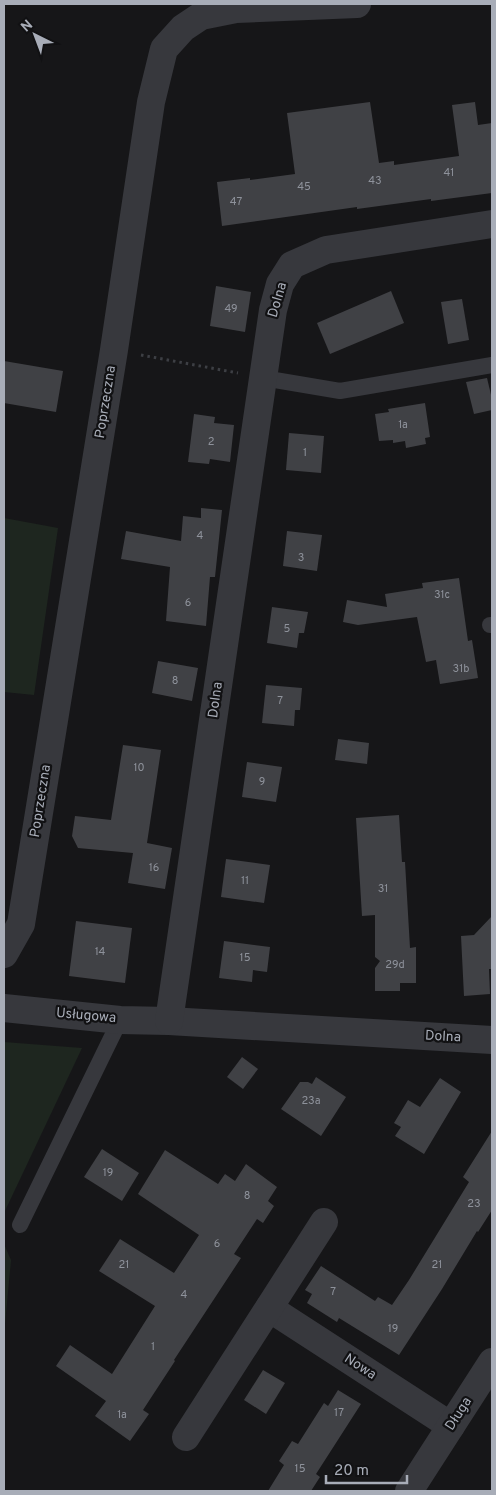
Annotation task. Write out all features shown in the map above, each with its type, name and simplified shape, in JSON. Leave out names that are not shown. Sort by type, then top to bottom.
[{"type":"street","name":"Poprzeczna","points":[[4,954],[21,924],[114,350],[151,102],[164,49],[183,28],[201,16],[236,9],[357,4]]},
{"type":"street","name":"Dolna","points":[[492,224],[326,250],[292,264],[280,284],[273,310],[169,1021],[492,1040]]},
{"type":"street","name":"Usługowa","points":[[4,1008],[120,1020],[169,1021]]},
{"type":"street","points":[[186,1437],[324,1222]]},
{"type":"street","name":"Nowa","points":[[269,1308],[452,1426]]},
{"type":"street","name":"Długa","points":[[409,1491],[452,1426],[488,1378]]},
{"type":"lane","points":[[263,378],[340,391],[492,365]]},
{"type":"lane","points":[[20,1225],[120,1020]]},
{"type":"path","points":[[114,350],[263,378]]},
{"type":"shaded area","points":[[4,518],[58,528],[34,695],[4,692]]},
{"type":"shaded area","points":[[4,1042],[82,1048],[4,1213]]},
{"type":"shaded area","points":[[4,1244],[11,1260],[4,1335]]},
{"type":"building","points":[[370,102],[379,163],[394,161],[394,165],[459,156],[452,105],[475,102],[478,125],[492,123],[492,193],[357,209],[357,207],[222,226],[217,182],[295,174],[287,113]]},
{"type":"building","points":[[216,286],[251,292],[245,332],[210,326]]},
{"type":"building","points":[[391,291],[404,323],[330,354],[317,323]]},
{"type":"building","points":[[462,299],[469,340],[448,344],[441,302]]},
{"type":"building","points":[[4,361],[63,371],[56,412],[4,403]]},
{"type":"building","points":[[487,378],[492,399],[492,410],[474,414],[466,382]]},
{"type":"building","points":[[425,403],[430,437],[425,438],[426,444],[406,448],[405,441],[393,443],[393,440],[379,441],[375,414],[389,412],[388,409]]},
{"type":"building","points":[[194,414],[215,417],[214,423],[234,425],[230,462],[210,459],[209,464],[188,462]]},
{"type":"building","points":[[289,433],[324,436],[321,473],[286,470]]},
{"type":"building","points":[[201,508],[222,510],[215,577],[210,577],[206,626],[166,621],[170,567],[121,559],[126,531],[181,541],[183,516],[201,518]]},
{"type":"building","points":[[287,531],[322,535],[317,571],[283,566]]},
{"type":"building","points":[[459,578],[468,641],[472,640],[478,678],[440,684],[436,660],[426,662],[417,617],[358,625],[343,622],[347,600],[387,607],[385,594],[423,588],[422,583]]},
{"type":"building","points":[[272,607],[308,612],[304,633],[299,633],[297,648],[267,643]]},
{"type":"building","points":[[158,661],[198,668],[192,701],[152,693]]},
{"type":"building","points":[[266,685],[302,688],[300,710],[295,710],[294,726],[262,723]]},
{"type":"building","points":[[338,739],[369,743],[367,764],[335,760]]},
{"type":"building","points":[[123,745],[161,750],[147,843],[172,848],[165,889],[128,883],[133,853],[78,848],[72,836],[75,816],[111,820]]},
{"type":"building","points":[[247,762],[282,767],[276,802],[242,797]]},
{"type":"building","points":[[399,815],[402,862],[405,862],[410,948],[416,947],[416,983],[400,983],[400,991],[375,991],[375,968],[380,961],[375,957],[375,915],[362,916],[356,818]]},
{"type":"building","points":[[226,859],[270,865],[264,903],[221,897]]},
{"type":"building","points":[[492,916],[492,969],[489,969],[490,994],[464,996],[461,936],[474,935]]},
{"type":"building","points":[[76,921],[132,928],[125,983],[69,976]]},
{"type":"building","points":[[224,941],[270,947],[267,972],[253,970],[252,982],[219,978]]},
{"type":"building","points":[[242,1057],[258,1069],[243,1089],[227,1077]]},
{"type":"building","points":[[316,1077],[346,1097],[321,1136],[281,1109],[300,1082],[312,1084]]},
{"type":"building","points":[[440,1078],[461,1092],[424,1154],[395,1136],[401,1127],[394,1123],[408,1100],[420,1107]]},
{"type":"building","points":[[492,1131],[492,1210],[399,1355],[339,1318],[337,1322],[307,1303],[312,1294],[305,1290],[321,1266],[375,1301],[378,1297],[392,1305],[469,1182],[463,1177]]},
{"type":"building","points":[[102,1149],[139,1173],[122,1201],[84,1177]]},
{"type":"building","points":[[165,1150],[218,1184],[225,1174],[235,1181],[246,1164],[277,1187],[268,1201],[274,1206],[263,1223],[257,1219],[234,1254],[241,1258],[143,1410],[149,1414],[130,1441],[95,1416],[106,1401],[56,1366],[70,1345],[112,1374],[155,1306],[99,1271],[120,1239],[174,1273],[199,1235],[138,1194]]},
{"type":"building","points":[[263,1370],[285,1383],[266,1414],[244,1400]]},
{"type":"building","points":[[338,1390],[361,1404],[316,1474],[320,1477],[311,1491],[268,1491],[284,1465],[279,1461],[292,1441],[298,1444],[324,1403],[328,1406]]}]
